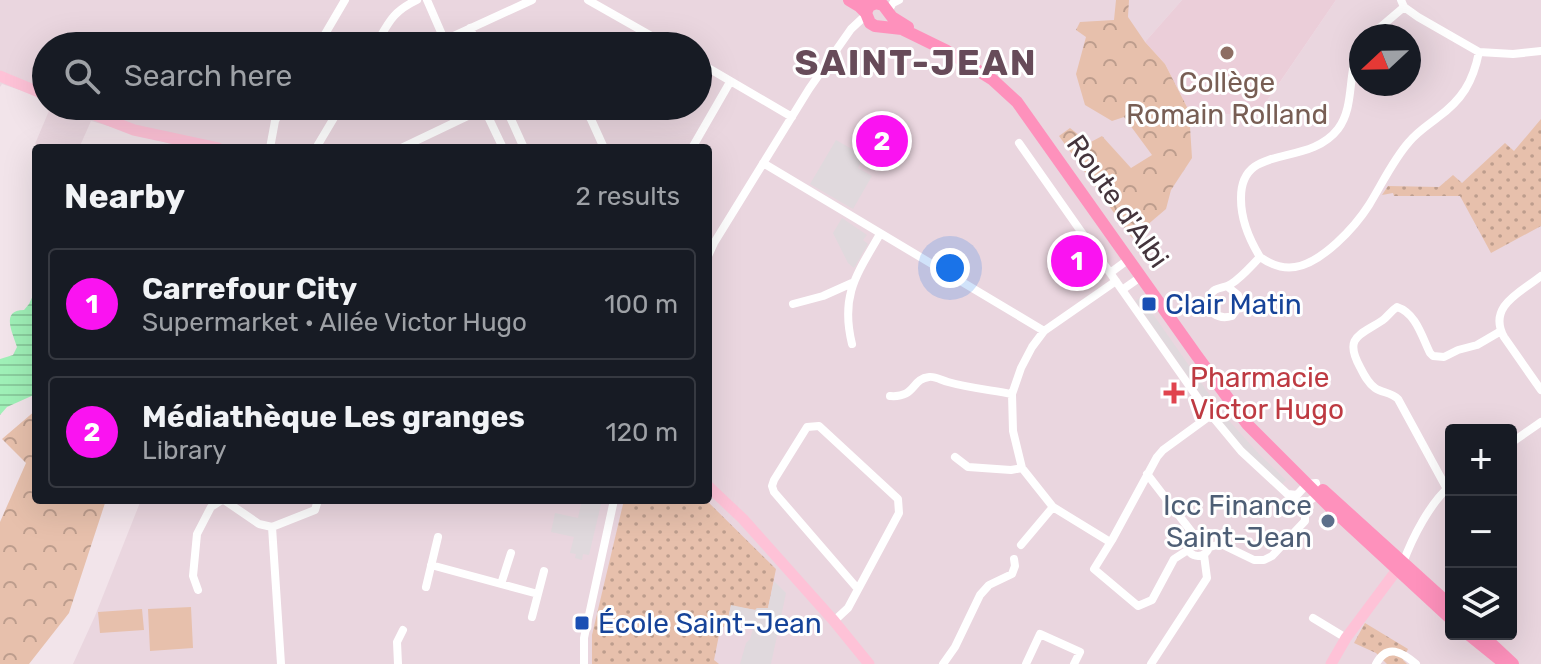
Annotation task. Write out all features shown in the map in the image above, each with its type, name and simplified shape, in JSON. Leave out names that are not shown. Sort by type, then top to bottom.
[{"type":"main road","name":"Route d'Albi","points":[[849,0],[876,11],[902,29],[977,68],[1017,102],[1234,405],[1445,613]]},
{"type":"main road","name":"Route d'Albi","points":[[1400,566],[1445,601]]},
{"type":"main road","points":[[1475,640],[1505,664]]},
{"type":"main road","points":[[1487,640],[1513,664]]},
{"type":"street","points":[[326,32],[345,0]]},
{"type":"street","points":[[383,32],[394,14],[417,0]]},
{"type":"street","points":[[427,0],[441,32]]},
{"type":"street","points":[[464,32],[532,0]]},
{"type":"street","points":[[588,0],[644,32]]},
{"type":"street","points":[[712,247],[809,89],[851,29],[876,11],[899,0]]},
{"type":"street","points":[[1382,24],[1402,4],[1418,17],[1479,52],[1513,54],[1541,51]]},
{"type":"street","points":[[470,28],[472,32]]},
{"type":"street","points":[[1349,94],[1345,117],[1329,138],[1311,150],[1255,165],[1243,179],[1241,203],[1247,232],[1260,257],[1275,266],[1292,268],[1304,265],[1347,233],[1369,206],[1411,138],[1453,106],[1463,93],[1471,82],[1479,52]]},
{"type":"street","points":[[712,71],[792,117]]},
{"type":"street","points":[[0,76],[32,89]]},
{"type":"street","points":[[712,113],[730,82]]},
{"type":"street","points":[[108,120],[134,130],[199,144]]},
{"type":"street","points":[[271,144],[275,120]]},
{"type":"street","points":[[318,144],[333,120]]},
{"type":"street","points":[[422,144],[464,120]]},
{"type":"street","points":[[491,120],[501,144]]},
{"type":"street","points":[[511,120],[522,144]]},
{"type":"street","points":[[591,120],[602,144]]},
{"type":"street","points":[[694,144],[708,120]]},
{"type":"street","points":[[1019,143],[1211,415],[1252,461],[1303,505]]},
{"type":"street","points":[[763,163],[1044,331]]},
{"type":"street","points":[[852,344],[848,323],[852,283],[880,234]]},
{"type":"street","points":[[1228,287],[1260,257]]},
{"type":"street","points":[[1110,273],[1129,259]]},
{"type":"street","points":[[1122,290],[1142,276]]},
{"type":"street","points":[[1541,276],[1506,301],[1501,314],[1501,331],[1541,390]]},
{"type":"street","points":[[1110,542],[1053,507],[1022,468],[1013,431],[1012,394],[1026,357],[1044,331],[1116,281]]},
{"type":"street","points":[[793,304],[823,296],[852,283]]},
{"type":"street","points":[[1445,480],[1398,399],[1368,381],[1353,353],[1354,338],[1386,318],[1397,307],[1412,316],[1430,353],[1438,358],[1471,348],[1501,331]]},
{"type":"street","points":[[890,396],[901,397],[909,393],[920,379],[931,376],[1012,394]]},
{"type":"street","points":[[1188,550],[1174,559],[1152,600],[1138,606],[1094,569],[1163,450],[1211,415]]},
{"type":"street","points":[[1517,439],[1541,422]]},
{"type":"street","points":[[834,621],[848,608],[899,513],[898,499],[819,426],[807,427],[772,486],[857,588]]},
{"type":"street","points":[[955,457],[968,467],[1022,468]]},
{"type":"street","points":[[1147,474],[1194,535],[1206,536],[1207,551],[1207,578],[1151,664]]},
{"type":"street","points":[[1293,495],[1314,487]]},
{"type":"street","points":[[1194,535],[1188,541],[1188,550],[1193,555],[1221,544],[1254,560],[1264,560],[1272,556],[1305,521],[1303,505],[1314,487]]},
{"type":"street","points":[[712,490],[743,519],[869,664]]},
{"type":"street","points":[[1331,664],[1346,638],[1400,566],[1434,504],[1445,492]]},
{"type":"street","points":[[198,590],[193,576],[197,534],[211,507],[216,504]]},
{"type":"street","points":[[229,504],[259,524],[272,527],[315,510],[317,504]]},
{"type":"street","points":[[584,664],[584,638],[613,504]]},
{"type":"street","points":[[1021,545],[1053,507]]},
{"type":"street","points":[[272,527],[281,664]]},
{"type":"street","points":[[426,587],[438,537]]},
{"type":"street","points":[[501,584],[511,553]]},
{"type":"street","points":[[943,664],[955,647],[980,595],[989,585],[1012,574],[1014,559]]},
{"type":"street","points":[[431,565],[538,594]]},
{"type":"street","points":[[532,617],[544,571]]},
{"type":"street","points":[[1313,618],[1346,638]]},
{"type":"street","points":[[398,664],[397,642],[403,630]]},
{"type":"street","points":[[1026,664],[1040,634],[1080,652],[1074,664]]},
{"type":"street","points":[[1376,664],[1388,652],[1398,652],[1416,664]]},
{"type":"shaded area","points":[[0,0],[1182,0],[1145,42],[1165,64],[1189,111],[1256,117],[1336,0],[1541,0],[1541,664],[73,664],[139,504],[712,504],[712,144],[171,144],[91,121],[81,144],[35,144],[45,120],[712,120],[712,32],[32,32],[32,94],[2,84],[0,87]]},
{"type":"shaded area","name":"Collège Romain Rolland","points":[[1182,0],[1336,0],[1256,117],[1189,111],[1165,64],[1145,42]]},
{"type":"shaded area","points":[[836,140],[864,156],[858,168],[872,176],[853,209],[810,184]]},
{"type":"shaded area","points":[[842,218],[867,235],[863,240],[868,244],[854,268],[848,263],[833,233]]},
{"type":"shaded area","points":[[1141,297],[1223,414],[1286,480],[1282,484],[1249,454],[1213,412],[1135,301]]},
{"type":"shaded area","points":[[32,298],[32,396],[7,407],[0,415],[0,359],[13,355],[17,347],[10,318],[29,304]]},
{"type":"shaded area","points":[[581,504],[601,504],[589,555],[583,554],[582,560],[570,553],[574,537],[551,532],[555,513],[578,518]]},
{"type":"shaded area","points":[[774,581],[786,593],[771,664],[740,664],[753,629],[727,623],[731,605],[755,610],[768,608]]},
{"type":"green space","points":[[1116,0],[1129,0],[1128,17],[1165,64],[1189,111],[1192,158],[1171,190],[1166,209],[1132,238],[1059,136],[1070,128],[1089,143],[1102,136],[1131,168],[1152,155],[1124,117],[1112,121],[1085,105],[1076,74],[1086,37],[1076,30],[1080,22],[1114,20]]},
{"type":"green space","points":[[1541,119],[1541,226],[1491,253],[1460,196],[1382,195],[1388,186],[1439,187],[1453,175],[1462,183],[1505,143],[1514,151]]},
{"type":"green space","points":[[32,413],[32,504],[105,504],[69,613],[29,664],[0,664],[0,522],[26,463],[2,439]]},
{"type":"green space","points":[[623,504],[710,504],[776,569],[768,608],[756,610],[731,606],[727,623],[720,630],[714,660],[719,664],[592,664],[592,635]]},
{"type":"green space","points":[[191,607],[193,648],[150,651],[148,609]]},
{"type":"green space","points":[[142,609],[144,630],[100,633],[98,612]]},
{"type":"green space","points":[[1365,623],[1408,649],[1403,660],[1407,664],[1387,664],[1376,653],[1354,643]]},
{"type":"place","name":"Collège Romain Rolland","points":[[1227,53]]},
{"type":"place","name":"Médiathèque Les granges","points":[[882,141]]},
{"type":"place","name":"Carrefour City","points":[[1077,261]]},
{"type":"place","name":"Clair Matin","points":[[1149,304]]},
{"type":"place","name":"Pharmacie Victor Hugo","points":[[1174,393]]},
{"type":"place","name":"Icc Finance Saint-Jean","points":[[1328,521]]},
{"type":"place","name":"École Saint-Jean","points":[[582,623]]},
{"type":"district","name":"SAINT-JEAN","points":[[916,62]]}]
